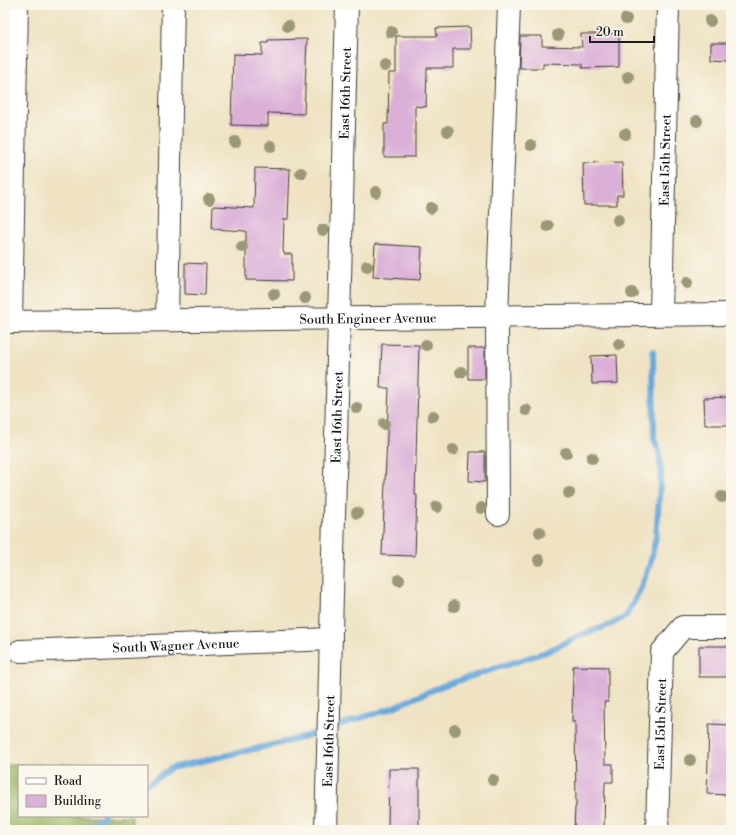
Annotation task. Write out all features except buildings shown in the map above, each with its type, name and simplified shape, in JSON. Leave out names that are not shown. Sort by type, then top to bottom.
[{"type":"street","points":[[8,322],[9,165],[17,5]]},
{"type":"street","points":[[167,320],[172,5]]},
{"type":"street","name":"East 16th Street","points":[[326,830],[346,5]]},
{"type":"street","points":[[498,514],[497,316],[509,5]]},
{"type":"street","name":"East 15th Street","points":[[661,314],[668,5]]},
{"type":"street","name":"South Engineer Avenue","points":[[8,322],[731,314]]},
{"type":"street","name":"East 15th Street","points":[[657,830],[662,652],[683,627],[731,627]]},
{"type":"street","name":"South Wagner Avenue","points":[[20,651],[331,639]]},
{"type":"green space","points":[[133,764],[18,765],[18,817],[132,817],[132,830],[5,830],[5,765]]},
{"type":"waterway","points":[[333,727],[389,709],[442,686],[546,652],[581,635],[612,624],[626,616],[639,592],[649,568],[656,537],[661,473],[659,451],[654,439],[653,351]]},
{"type":"waterway","points":[[148,784],[171,768],[290,741],[325,730]]},
{"type":"waterway","points":[[84,830],[103,817]]}]
